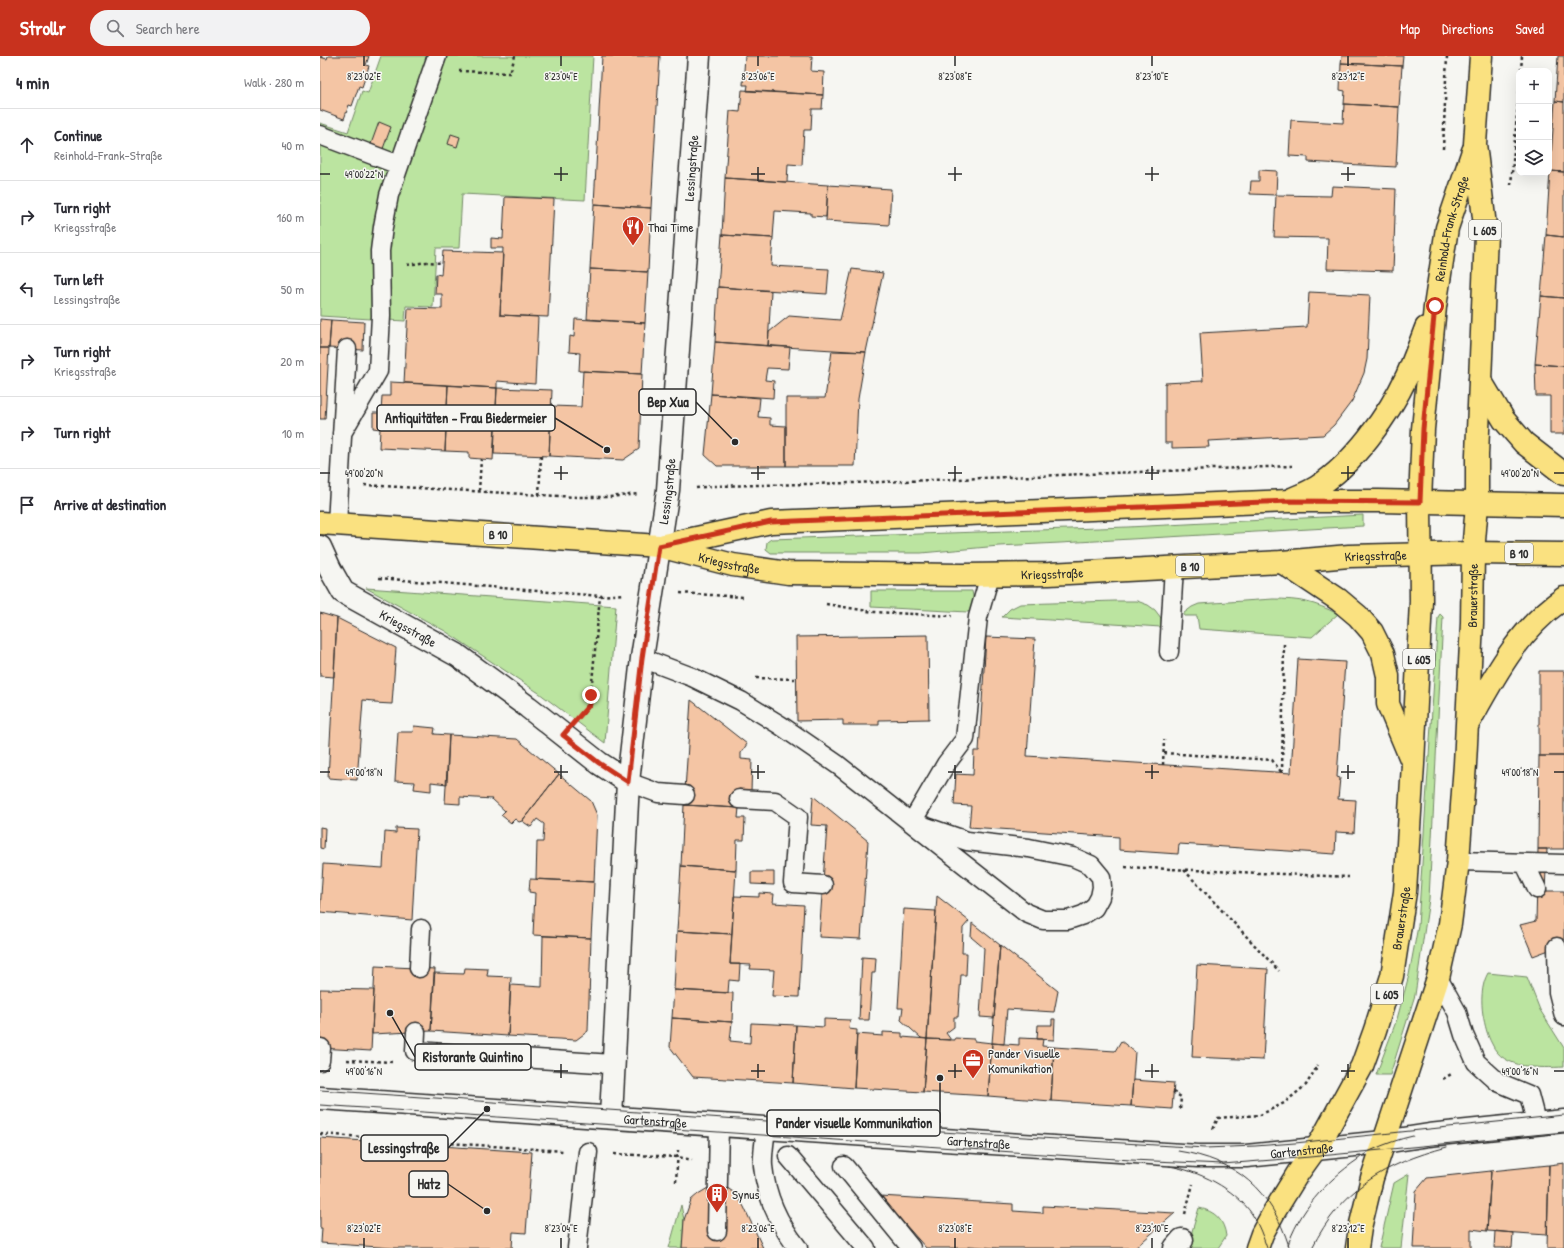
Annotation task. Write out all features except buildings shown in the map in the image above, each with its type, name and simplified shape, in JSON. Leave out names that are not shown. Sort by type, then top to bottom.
[{"type":"main road","name":"Reinhold-Frank-Straße","points":[[1473,553],[1477,504],[1486,234],[1475,144],[1481,56]]},
{"type":"main road","name":"Reinhold-Frank-Straße","points":[[1421,554],[1420,502],[1423,429],[1435,306],[1447,228],[1475,144]]},
{"type":"main road","points":[[1289,501],[1316,487],[1331,477],[1348,462],[1386,413],[1406,377],[1435,306]]},
{"type":"main road","points":[[1480,380],[1504,420],[1524,443],[1564,474]]},
{"type":"main road","name":"Kriegsstraße","points":[[659,546],[771,522],[1289,501],[1564,505]]},
{"type":"main road","name":"B 10","points":[[329,524],[659,546]]},
{"type":"main road","name":"Kriegsstraße","points":[[659,546],[732,565],[788,573],[990,575],[1049,574],[1282,562],[1349,556],[1473,553],[1564,554]]},
{"type":"main road","name":"Brauerstraße","points":[[1357,1248],[1360,1228],[1372,1178],[1438,978],[1450,924],[1458,861],[1465,764],[1472,623],[1473,553]]},
{"type":"main road","name":"Brauerstraße","points":[[1257,1248],[1262,1234],[1288,1190],[1316,1148],[1366,1058],[1392,976],[1405,892],[1421,601],[1421,554]]},
{"type":"main road","points":[[1282,562],[1339,600],[1358,616],[1372,632],[1383,654],[1388,676],[1388,704],[1413,764]]},
{"type":"main road","points":[[1466,729],[1503,661],[1535,621],[1564,598]]},
{"type":"street","name":"Lessingstraße","points":[[611,1117],[628,782],[642,658],[668,490],[699,56]]},
{"type":"street","name":"Kriegsstraße","points":[[320,547],[343,592],[457,655],[599,763],[628,782]]},
{"type":"street","name":"Gartenstraße","points":[[320,1098],[1202,1156],[1246,1156],[1564,1121]]},
{"type":"lane","points":[[342,432],[378,371],[382,316],[380,274],[382,227],[389,194],[435,63]]},
{"type":"lane","points":[[320,135],[399,166]]},
{"type":"lane","points":[[329,524],[339,483],[347,349]]},
{"type":"lane","points":[[1169,652],[1174,567]]},
{"type":"lane","points":[[912,822],[946,764],[965,739],[978,617],[990,575]]},
{"type":"lane","points":[[642,658],[692,678],[734,698],[774,721],[838,765],[1026,913],[1043,920],[1068,920],[1083,916],[1094,908],[1100,897],[1102,888],[1101,877],[1091,865],[1073,857],[1029,848],[967,841],[912,822]]},
{"type":"lane","points":[[628,782],[658,793],[685,795]]},
{"type":"lane","points":[[739,799],[775,801],[798,818],[793,883],[823,885]]},
{"type":"lane","points":[[1458,861],[1564,864]]},
{"type":"lane","points":[[1525,864],[1537,888]]},
{"type":"lane","points":[[419,968],[421,930]]},
{"type":"lane","points":[[1557,947],[1558,992],[1564,1016]]},
{"type":"lane","points":[[1438,978],[1457,1012],[1464,1035],[1476,1062],[1498,1082],[1530,1095],[1535,1118],[1541,1123]]},
{"type":"lane","points":[[416,1032],[415,1051],[613,1064]]},
{"type":"lane","points":[[717,1232],[719,1124]]},
{"type":"lane","points":[[766,1128],[763,1165],[767,1186],[775,1213],[786,1233],[798,1248]]},
{"type":"lane","points":[[577,1248],[588,1152]]},
{"type":"lane","points":[[788,1156],[866,1248]]},
{"type":"lane","points":[[844,1166],[912,1248]]},
{"type":"path","points":[[435,63],[510,73],[515,56]]},
{"type":"path","points":[[1443,149],[1447,56]]},
{"type":"path","points":[[1521,68],[1522,56]]},
{"type":"path","points":[[1511,185],[1518,104]]},
{"type":"path","points":[[380,274],[415,263],[442,263]]},
{"type":"path","points":[[539,495],[541,456]]},
{"type":"path","points":[[479,491],[481,459]]},
{"type":"path","points":[[339,483],[539,495],[609,497],[713,486],[854,483],[1292,466]]},
{"type":"path","points":[[563,735],[590,704],[600,596]]},
{"type":"path","points":[[1164,753],[1272,760],[1282,773],[1284,642]]},
{"type":"path","points":[[1163,765],[1164,740]]},
{"type":"path","points":[[1091,865],[1349,877]]},
{"type":"path","points":[[1183,870],[1279,972]]},
{"type":"path","points":[[1178,1244],[1186,1207],[1202,1156],[1218,1118],[1260,1115],[1284,1103],[1306,1084],[1318,1065]]},
{"type":"path","points":[[1174,1092],[1181,1097],[1180,1109]]},
{"type":"path","points":[[320,1134],[678,1157]]},
{"type":"green space","points":[[381,56],[593,56],[585,200],[462,194],[459,248],[436,248],[433,307],[406,306],[405,321],[320,316],[320,123],[348,132],[362,91],[368,93]]},
{"type":"green space","points":[[1363,515],[1363,526],[999,546],[921,553],[771,553],[766,549],[767,542],[771,539],[1128,527]]},
{"type":"green space","points":[[366,588],[616,606],[605,743],[539,693],[445,631]]},
{"type":"green space","points":[[871,591],[972,591],[975,606],[968,612],[871,607]]},
{"type":"green space","points":[[1273,599],[1307,602],[1338,614],[1312,637],[1199,629],[1197,616],[1184,616],[1184,613],[1199,604]]},
{"type":"green space","points":[[1137,601],[1148,605],[1155,610],[1161,618],[1161,627],[1002,617],[1010,609],[1020,604]]},
{"type":"green space","points":[[1440,614],[1443,617],[1429,899],[1415,995],[1390,1075],[1376,1075],[1397,1019],[1409,975],[1418,926],[1438,617]]},
{"type":"green space","points":[[1488,973],[1527,977],[1540,1010],[1564,1048],[1564,1067],[1524,1066],[1505,1059],[1497,1052],[1487,1034],[1482,1010],[1483,988]]},
{"type":"green space","points":[[1409,1174],[1401,1248],[1379,1248],[1394,1183]]},
{"type":"green space","points":[[681,1205],[684,1220],[682,1248],[669,1248]]},
{"type":"green space","points":[[1199,1208],[1210,1211],[1218,1217],[1223,1225],[1226,1236],[1218,1248],[1187,1248]]},
{"type":"tram line","points":[[320,1090],[810,1124],[1205,1148],[1295,1143],[1564,1115]]},
{"type":"tram line","points":[[320,1105],[1131,1160],[1223,1164],[1564,1132]]},
{"type":"tram line","points":[[1287,1248],[1298,1222],[1314,1198],[1346,1168],[1370,1151],[1392,1142],[1413,1136]]},
{"type":"tram line","points":[[1312,1248],[1324,1227],[1337,1209],[1351,1194],[1367,1181],[1404,1162],[1447,1147]]},
{"type":"tram line","points":[[1178,1151],[1199,1155],[1218,1162],[1234,1170],[1249,1181],[1262,1194],[1272,1209],[1289,1246]]},
{"type":"tram line","points":[[1169,1166],[1180,1168],[1204,1177],[1215,1182],[1236,1196],[1252,1214],[1267,1248]]},
{"type":"place","name":"Thai Time","points":[[633,246]]},
{"type":"place","name":"Bep Xua","points":[[735,442]]},
{"type":"place","name":"Antiquitäten - Frau Biedermeier","points":[[607,450]]},
{"type":"place","name":"Ristorante Quintino","points":[[390,1013]]},
{"type":"place","name":"Pander visuelle Kommunikation","points":[[940,1078]]},
{"type":"place","name":"Pander Visuelle Komunikation","points":[[973,1080]]},
{"type":"place","name":"Lessingstraße","points":[[487,1109]]},
{"type":"place","name":"Hatz","points":[[487,1211]]},
{"type":"place","name":"Synus","points":[[717,1214]]},
{"type":"route","points":[[591,695],[590,704],[563,735],[599,763],[628,782],[642,658],[659,546],[771,522],[1289,501],[1420,502],[1423,429],[1435,306]]}]
